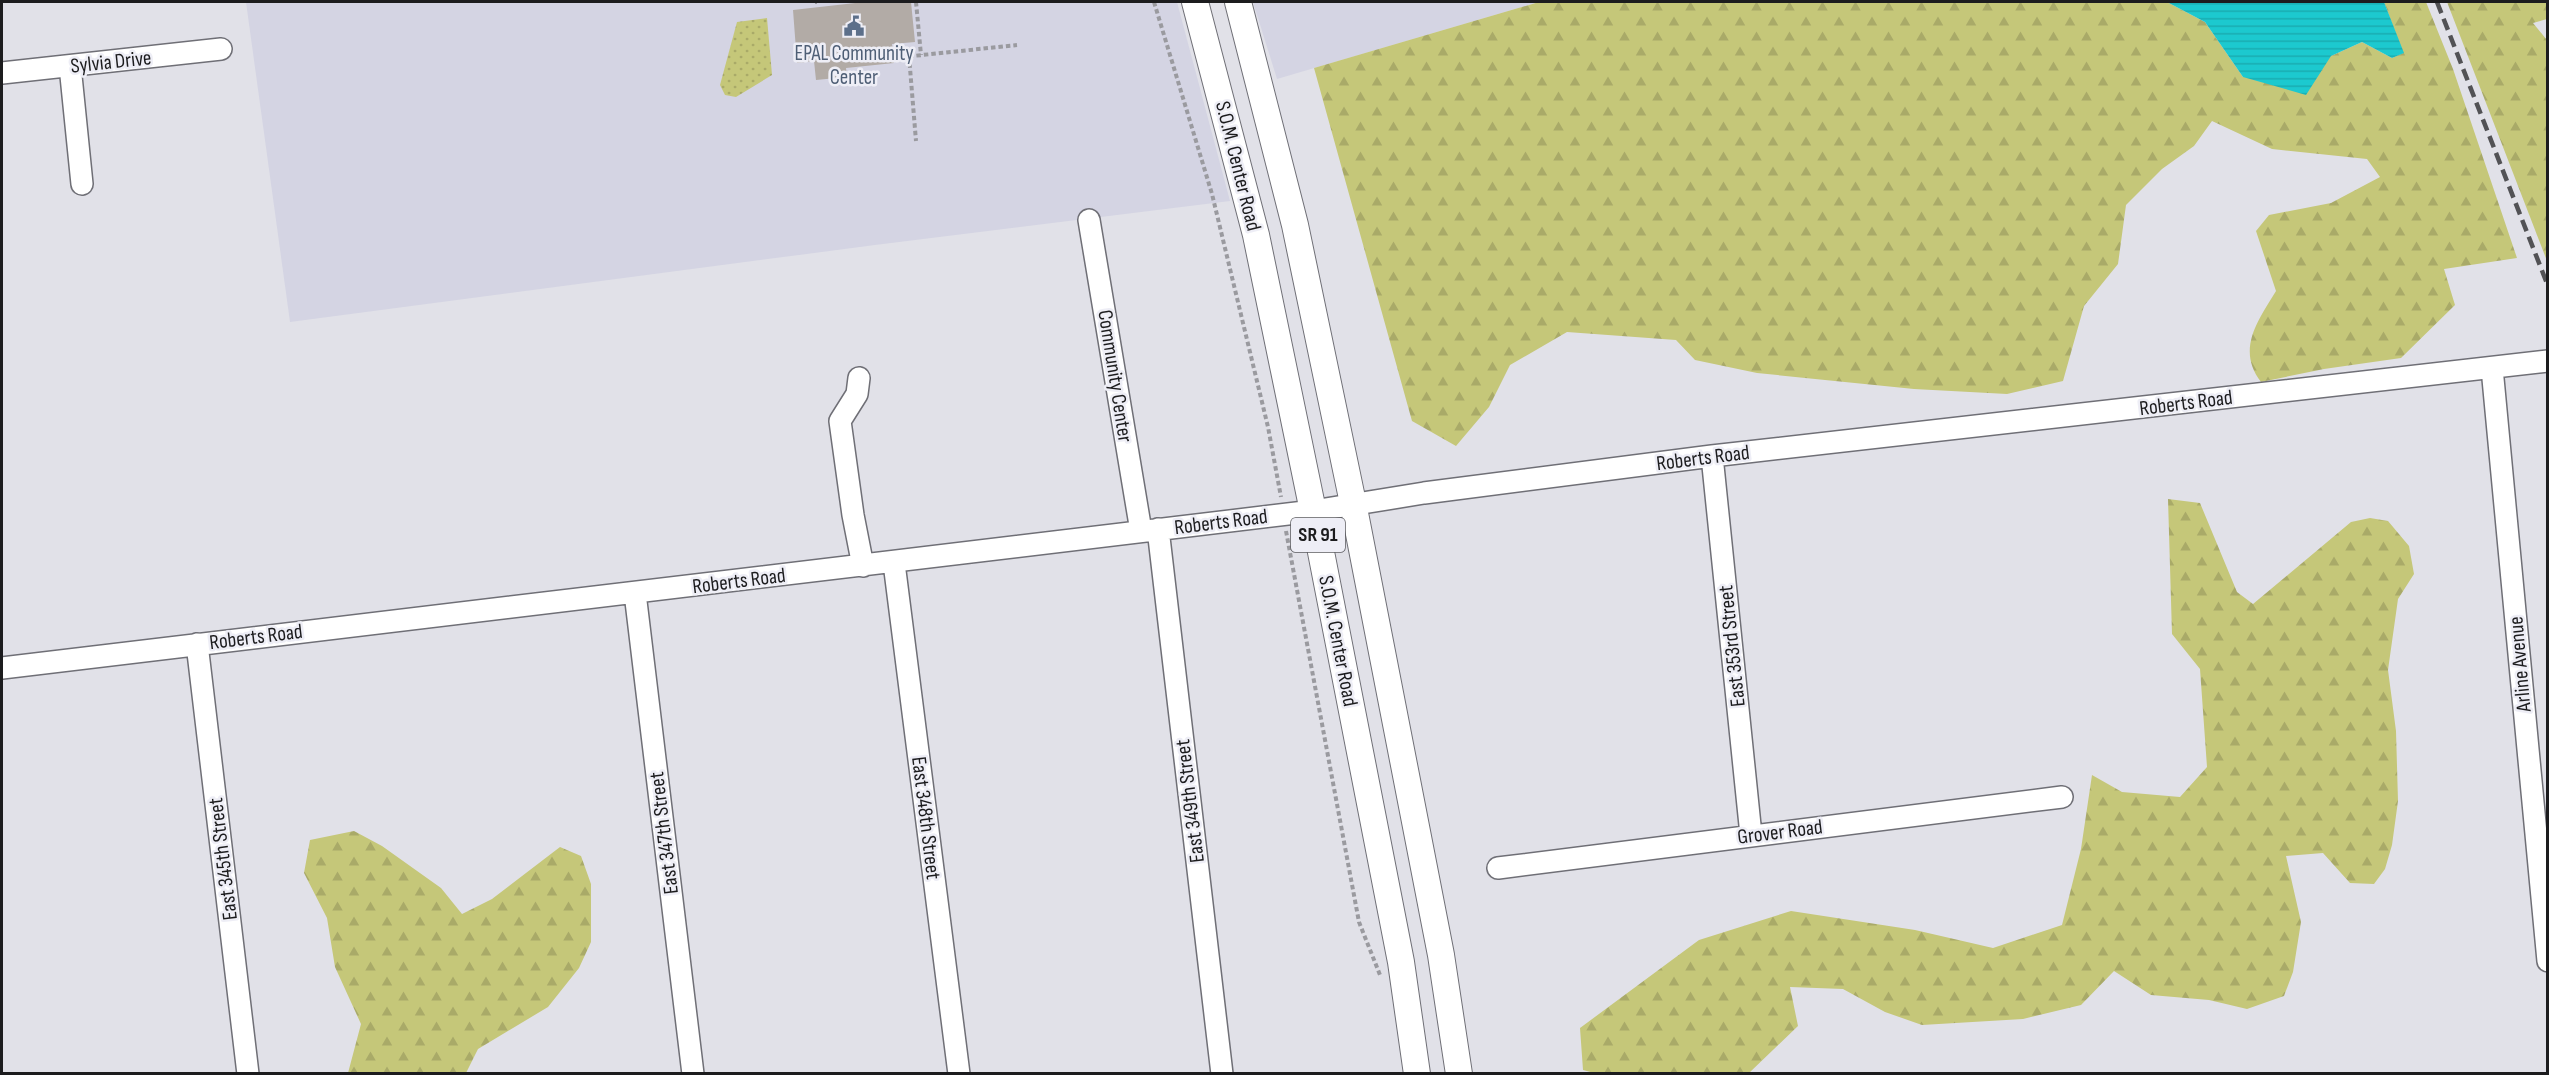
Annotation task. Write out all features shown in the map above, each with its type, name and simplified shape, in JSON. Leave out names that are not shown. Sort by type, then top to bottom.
[{"type":"main road","name":"S.O.M. Center Road","points":[[1195,2],[1256,235],[1401,962],[1417,1074]]},
{"type":"main road","name":"S.O.M. Center Road","points":[[1238,2],[1295,225],[1353,503],[1441,955],[1459,1074]]},
{"type":"street","name":"Sylvia Drive","points":[[2,74],[221,49]]},
{"type":"street","points":[[70,66],[82,184]]},
{"type":"street","name":"Community Center","points":[[1089,220],[1150,530]]},
{"type":"street","name":"Roberts Road","points":[[2,668],[1313,512],[1353,503],[1712,456],[2547,361]]},
{"type":"street","name":"Arline Avenue","points":[[2492,368],[2547,961]]},
{"type":"street","points":[[858,378],[857,394],[840,421],[853,515],[863,566]]},
{"type":"street","name":"East 353rd Street","points":[[1712,456],[1751,835]]},
{"type":"street","name":"East 349th Street","points":[[1150,530],[1222,1074]]},
{"type":"street","name":"East 348th Street","points":[[894,563],[959,1074]]},
{"type":"street","name":"East 347th Street","points":[[635,593],[693,1074]]},
{"type":"street","name":"East 345th Street","points":[[197,644],[248,1074]]},
{"type":"street","name":"Grover Road","points":[[1498,868],[2062,797]]},
{"type":"path","points":[[916,2],[921,55]]},
{"type":"path","points":[[1154,2],[1212,194],[1268,427],[1279,489]]},
{"type":"path","points":[[894,58],[1017,45]]},
{"type":"path","points":[[909,56],[916,141]]},
{"type":"path","points":[[1287,534],[1359,922],[1381,978]]},
{"type":"shaded area","points":[[246,2],[1177,2],[1230,201],[290,322]]},
{"type":"shaded area","points":[[1253,2],[1539,2],[1277,79]]},
{"type":"green space","points":[[1539,2],[2167,2],[2205,22],[2243,77],[2331,56],[2362,42],[2392,58],[2403,53],[2384,2],[2426,2],[2453,69],[2517,258],[2444,269],[2455,305],[2401,358],[2324,369],[2261,382],[2250,358],[2250,347],[2257,324],[2276,291],[2256,231],[2269,215],[2331,203],[2380,177],[2367,159],[2272,149],[2212,121],[2194,146],[2162,169],[2126,205],[2118,264],[2084,306],[2063,381],[2007,394],[1914,389],[1757,373],[1695,360],[1676,340],[1567,332],[1510,365],[1489,407],[1456,446],[1412,421],[1314,68]]},
{"type":"green space","points":[[2447,2],[2547,2],[2547,19],[2533,23],[2547,40],[2547,261]]},
{"type":"green space","points":[[767,18],[772,75],[736,97],[725,95],[720,85],[737,22]]},
{"type":"green space","points":[[2168,499],[2200,503],[2237,592],[2253,604],[2351,522],[2370,518],[2388,521],[2409,546],[2414,574],[2398,599],[2388,670],[2396,731],[2398,801],[2392,845],[2385,869],[2374,884],[2350,883],[2323,853],[2286,856],[2301,922],[2293,972],[2284,996],[2247,1009],[2209,1000],[2151,995],[2114,971],[2081,1005],[2023,1019],[1922,1025],[1885,1012],[1843,989],[1790,987],[1798,1026],[1749,1073],[1598,1074],[1583,1070],[1580,1028],[1699,940],[1791,911],[1915,930],[1993,948],[2062,925],[2081,849],[2092,775],[2122,792],[2180,797],[2207,767],[2200,669],[2172,634]]},
{"type":"green space","points":[[354,831],[382,846],[441,888],[462,914],[492,899],[560,847],[581,856],[591,884],[591,942],[579,968],[548,1007],[478,1049],[466,1073],[348,1073],[361,1024],[335,967],[327,918],[304,873],[310,840]]},
{"type":"water","points":[[2167,2],[2384,2],[2404,53],[2392,58],[2362,42],[2331,56],[2306,95],[2243,77],[2205,22]]},
{"type":"building","name":"EPAL Community Center","points":[[864,2],[911,2],[915,42],[892,44],[894,63],[846,68],[847,77],[816,80],[814,61],[797,63],[793,10]]},
{"type":"railway","points":[[2437,2],[2548,286]]},
{"type":"place","name":"EPAL Community Center","points":[[854,26]]}]
